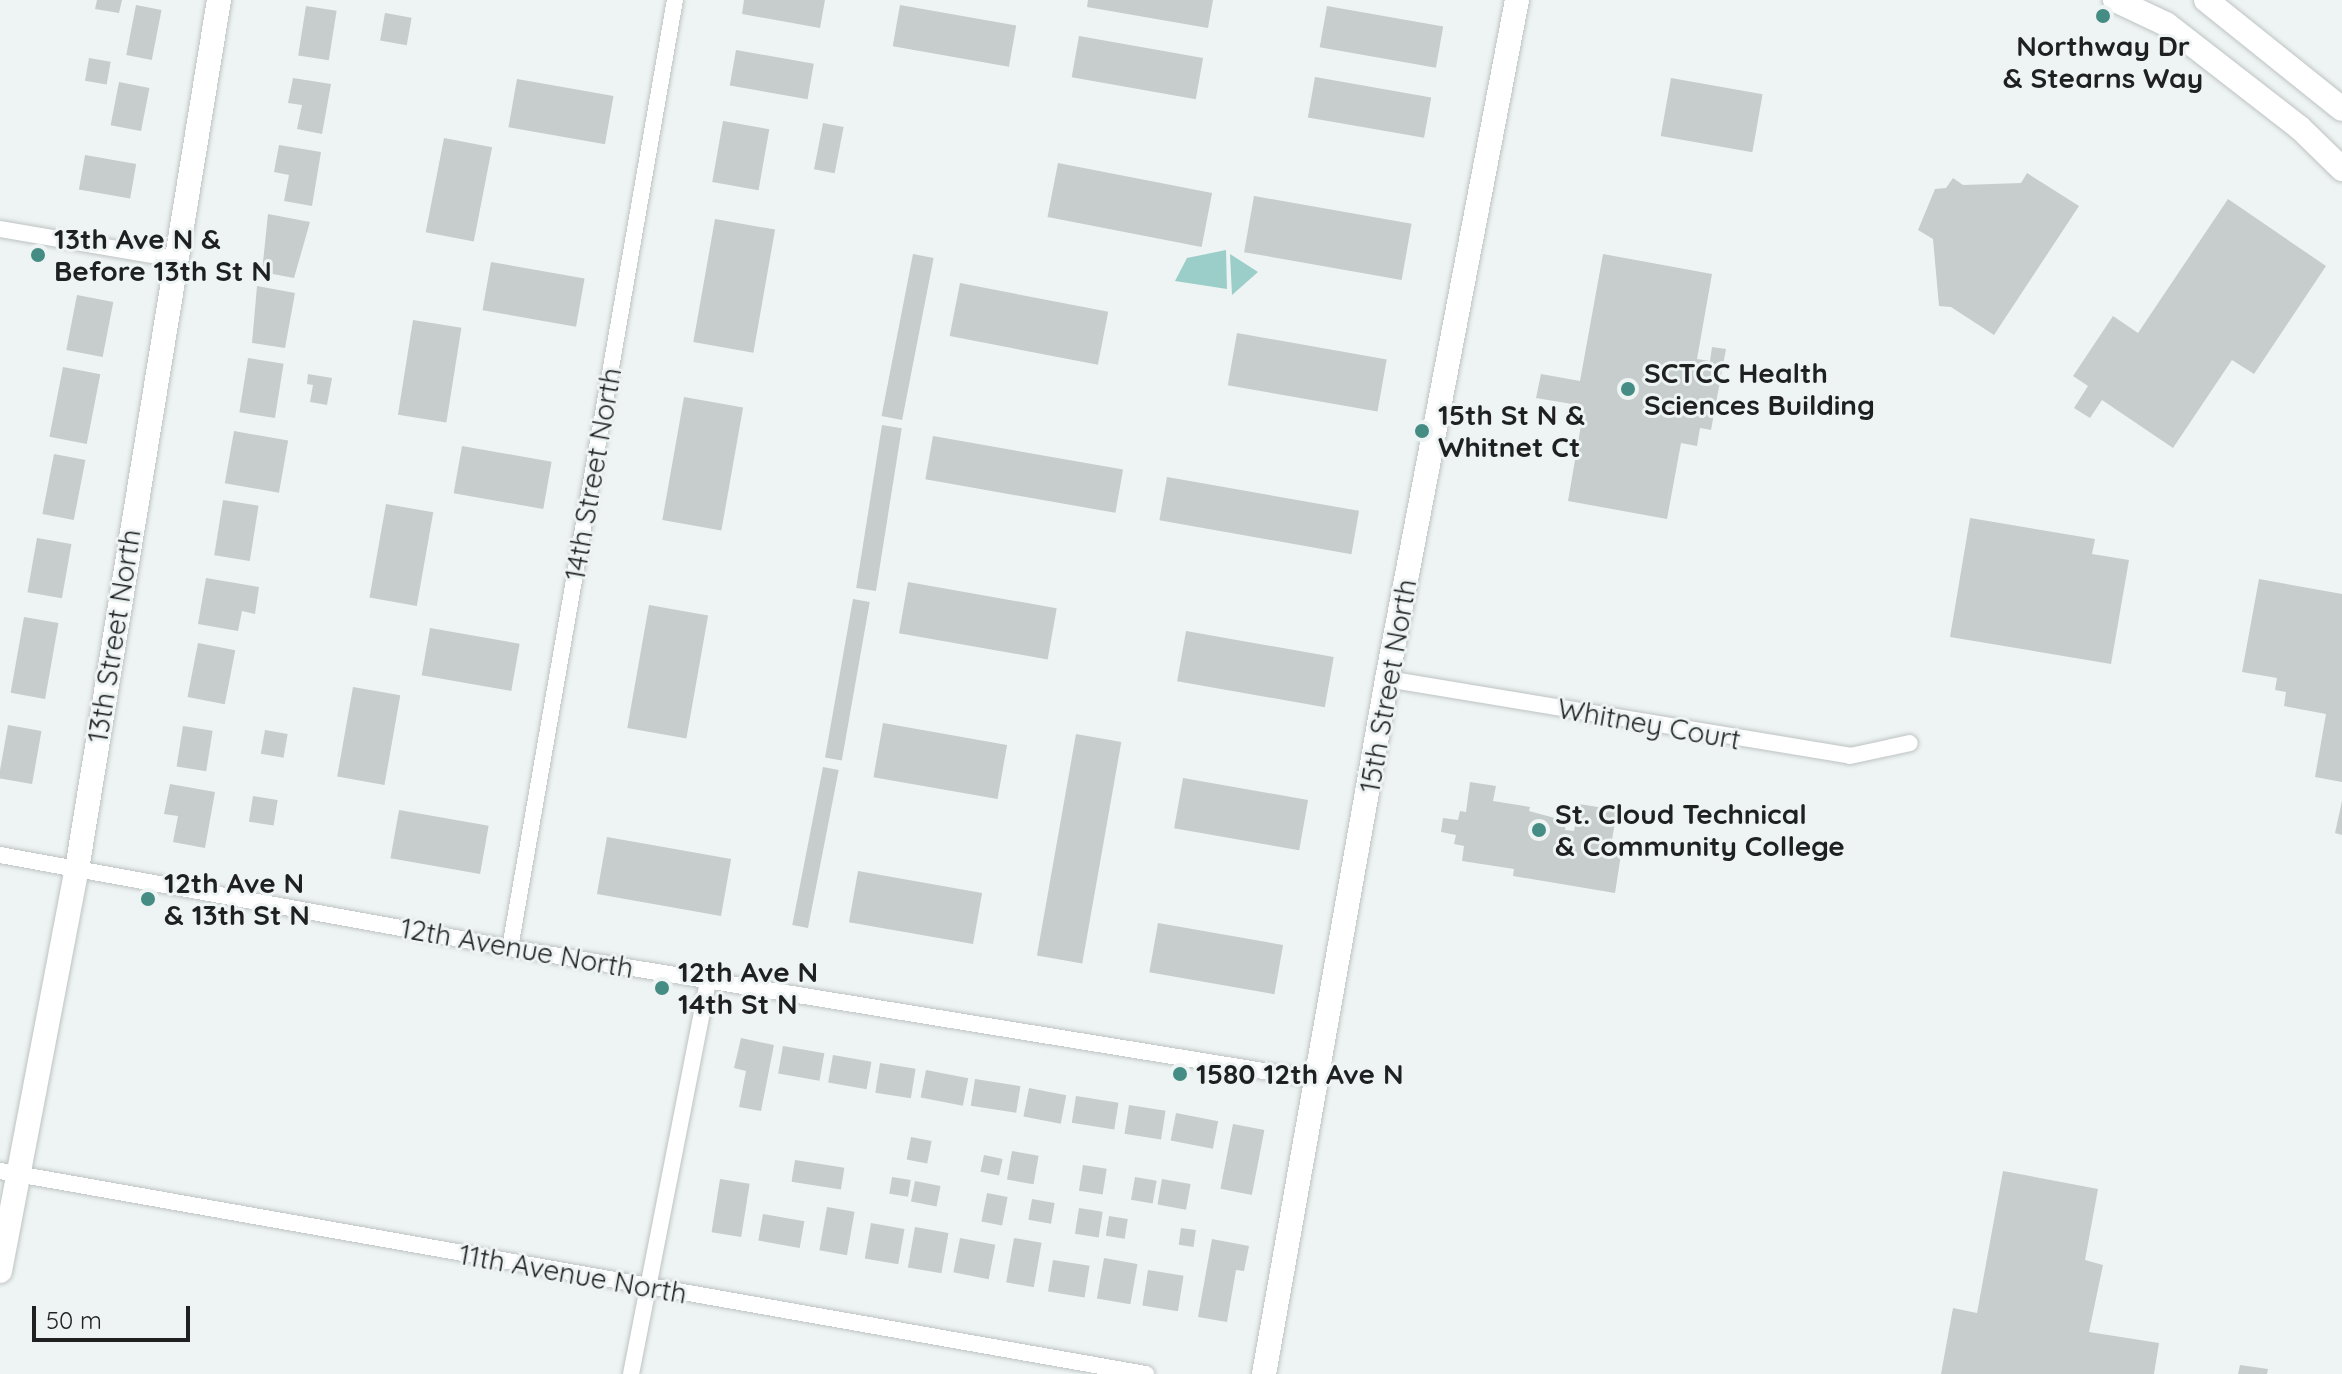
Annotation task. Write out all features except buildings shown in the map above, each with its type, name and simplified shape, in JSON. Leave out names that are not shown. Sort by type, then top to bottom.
[{"type":"street","name":"13th Street North","points":[[0,1271],[10,1173],[77,869],[219,0]]},
{"type":"street","name":"14th Street North","points":[[510,948],[675,0]]},
{"type":"street","name":"15th Street North","points":[[1264,1374],[1319,1080],[1387,679],[1517,0]]},
{"type":"street","points":[[2115,0],[2166,24],[2300,128],[2342,169]]},
{"type":"street","points":[[2206,0],[2342,109]]},
{"type":"street","points":[[0,229],[176,259]]},
{"type":"street","name":"Whitney Court","points":[[1387,679],[1850,756],[1910,743]]},
{"type":"street","name":"12th Avenue North","points":[[0,855],[510,948],[1319,1080]]},
{"type":"street","points":[[631,1374],[708,980]]},
{"type":"street","name":"11th Avenue North","points":[[10,1173],[1146,1374]]},
{"type":"shaded area","points":[[1226,250],[1227,289],[1175,281],[1187,258]]},
{"type":"shaded area","points":[[1230,254],[1258,272],[1232,295]]},
{"type":"place","name":"Northway Dr & Stearns Way","points":[[2103,16]]},
{"type":"place","name":"13th Ave N & Before 13th St N","points":[[38,255]]},
{"type":"place","name":"SCTCC Health Sciences Building","points":[[1628,389]]},
{"type":"place","name":"15th St N & Whitnet Ct","points":[[1422,431]]},
{"type":"place","name":"St. Cloud Technical & Community College","points":[[1539,830]]},
{"type":"place","name":"12th Ave N & 13th St N","points":[[148,899]]},
{"type":"place","name":"12th Ave N 14th St N","points":[[662,988]]},
{"type":"place","name":"1580 12th Ave N","points":[[1180,1074]]}]
